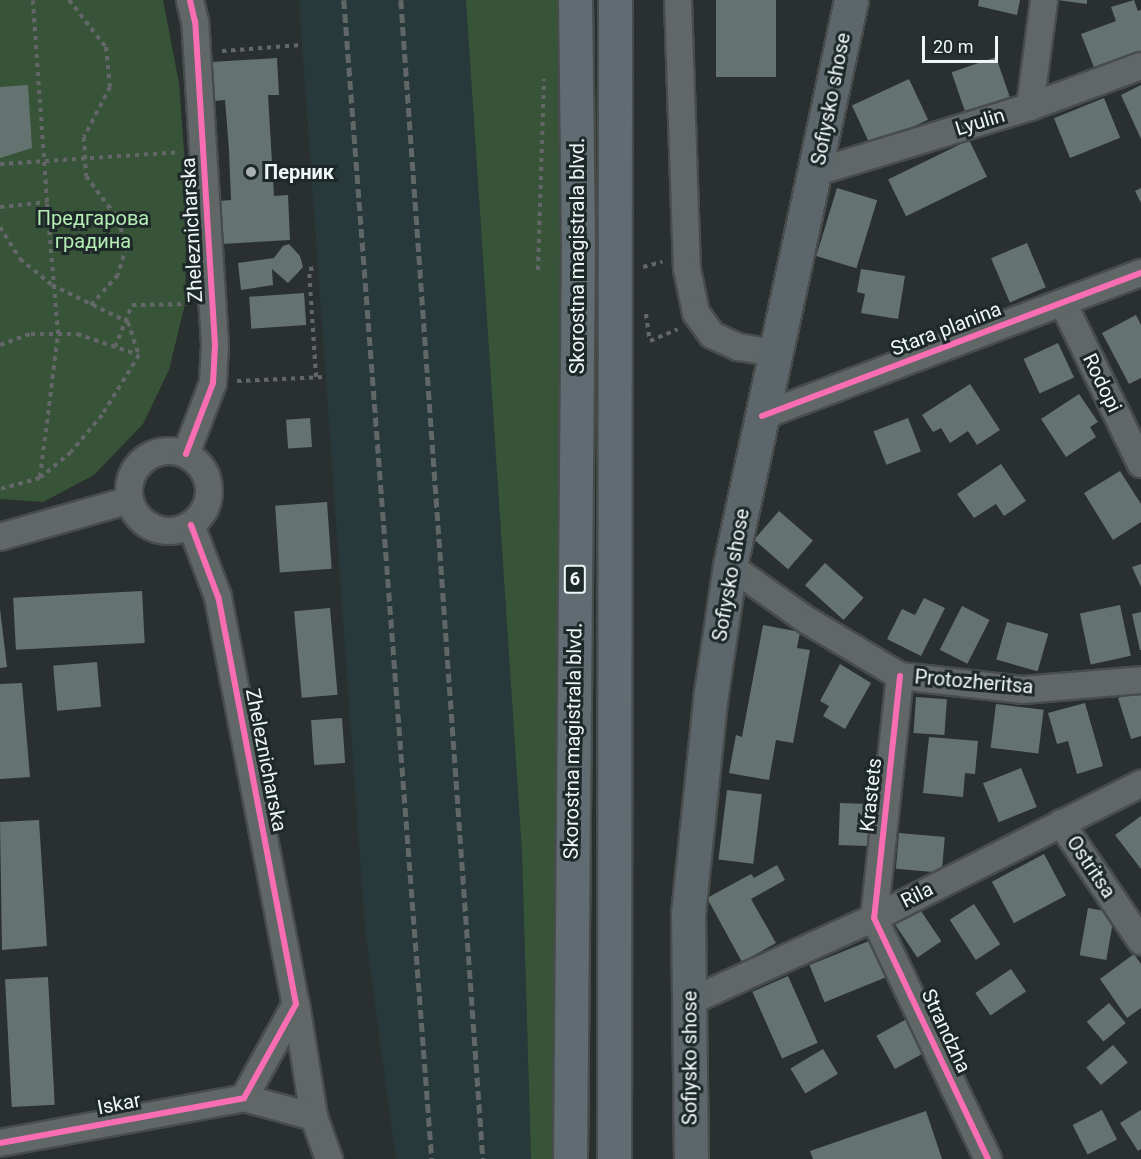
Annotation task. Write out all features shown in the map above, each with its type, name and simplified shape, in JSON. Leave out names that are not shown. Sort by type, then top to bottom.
[{"type":"highway","name":"Skorostna magistrala blvd.","points":[[570,1159],[578,257],[576,0]]},
{"type":"highway","name":"Skorostna magistrala blvd.","points":[[614,1159],[615,0]]},
{"type":"main road","name":"Sofiysko shose","points":[[691,1159],[691,1001],[688,914],[711,693],[730,566],[851,0]]},
{"type":"street","name":"Zheleznicharska","points":[[186,454],[213,383],[213,303],[204,150],[197,52],[190,0]]},
{"type":"street","points":[[678,0],[687,270],[696,313],[712,335],[738,347],[776,352]]},
{"type":"street","points":[[1030,107],[1044,0]]},
{"type":"street","name":"Lyulin","points":[[816,172],[1030,107],[1141,66]]},
{"type":"street","name":"Stara planina","points":[[762,416],[1141,273]]},
{"type":"street","name":"Rodopi","points":[[1063,303],[1141,464]]},
{"type":"street","points":[[164,450],[186,454],[203,468],[210,488],[205,509],[191,525],[172,531],[154,529],[138,518],[129,500],[130,478],[143,460],[164,450]]},
{"type":"street","points":[[0,537],[129,500]]},
{"type":"street","name":"Zheleznicharska","points":[[191,525],[218,597],[296,1004],[314,1117],[328,1159]]},
{"type":"street","name":"Protozheritsa","points":[[730,566],[808,621],[900,675],[1023,690],[1141,680]]},
{"type":"street","name":"Krastets","points":[[874,918],[900,675]]},
{"type":"street","name":"Rila","points":[[691,1001],[874,918],[1141,784]]},
{"type":"street","name":"Ostritsa","points":[[1061,823],[1141,941]]},
{"type":"street","name":"Strandzha","points":[[874,918],[988,1159]]},
{"type":"street","points":[[244,1098],[296,1004]]},
{"type":"street","name":"Iskar","points":[[0,1143],[244,1098],[314,1117]]},
{"type":"path","points":[[33,0],[58,334],[40,478]]},
{"type":"path","points":[[69,0],[106,47],[110,87],[84,137],[86,176],[118,219],[126,247],[118,275],[90,306]]},
{"type":"path","points":[[197,52],[302,45]]},
{"type":"path","points":[[536,242],[537,270],[544,70]]},
{"type":"path","points":[[0,164],[204,150]]},
{"type":"path","points":[[0,207],[47,202]]},
{"type":"path","points":[[0,227],[20,259],[56,287],[90,306],[128,322],[139,355]]},
{"type":"path","points":[[316,377],[309,268],[317,268]]},
{"type":"path","points":[[115,347],[128,322],[132,304],[213,303]]},
{"type":"path","points":[[646,310],[650,341]]},
{"type":"path","points":[[0,345],[31,333],[77,334],[139,355]]},
{"type":"path","points":[[0,489],[40,478],[71,452],[102,415],[139,355]]},
{"type":"path","points":[[213,383],[324,377]]},
{"type":"shaded area","points":[[299,0],[466,0],[522,853],[531,1159],[396,1159],[365,930]]},
{"type":"green space","name":"Предгарова градина","points":[[0,0],[163,0],[179,83],[187,191],[185,304],[169,370],[143,424],[94,475],[43,502],[0,499]]},
{"type":"green space","points":[[466,0],[560,0],[567,175],[557,1159],[531,1159],[522,853]]},
{"type":"building","points":[[716,0],[776,0],[776,77],[716,77]]},
{"type":"building","points":[[979,0],[1020,0],[1017,15],[978,6]]},
{"type":"building","points":[[1057,0],[1087,0],[1087,4]]},
{"type":"building","points":[[1134,0],[1138,11],[1141,10],[1141,52],[1095,70],[1081,34],[1116,21],[1111,7]]},
{"type":"building","points":[[996,57],[1010,97],[965,112],[952,72]]},
{"type":"building","name":"Перник","points":[[277,58],[279,95],[268,95],[274,196],[288,195],[290,240],[222,244],[219,201],[231,200],[229,150],[225,100],[214,101],[211,62]]},
{"type":"building","points":[[909,79],[928,120],[871,146],[852,106]]},
{"type":"building","points":[[28,85],[32,148],[0,158],[0,87]]},
{"type":"building","points":[[1141,85],[1141,139],[1121,95]]},
{"type":"building","points":[[1104,98],[1120,138],[1070,158],[1054,118]]},
{"type":"building","points":[[969,140],[987,177],[906,216],[888,179]]},
{"type":"building","points":[[837,188],[877,200],[856,268],[816,256]]},
{"type":"building","points":[[1141,188],[1141,203],[1135,191]]},
{"type":"building","points":[[1027,243],[1046,287],[1010,302],[991,258]]},
{"type":"building","points":[[289,244],[300,256],[303,267],[288,283],[272,269],[273,285],[241,290],[238,263],[274,258],[283,246]]},
{"type":"building","points":[[861,269],[905,276],[898,319],[861,313],[865,294],[857,292]]},
{"type":"building","points":[[304,293],[306,325],[251,329],[249,297]]},
{"type":"building","points":[[1136,315],[1141,325],[1141,378],[1129,384],[1102,333]]},
{"type":"building","points":[[1058,343],[1074,377],[1040,393],[1024,359]]},
{"type":"building","points":[[970,384],[1000,430],[977,445],[968,431],[950,443],[941,428],[933,432],[922,415]]},
{"type":"building","points":[[1079,394],[1098,422],[1090,427],[1096,437],[1066,457],[1041,419]]},
{"type":"building","points":[[310,418],[312,447],[288,449],[286,420]]},
{"type":"building","points":[[908,418],[921,452],[886,465],[873,431]]},
{"type":"building","points":[[1001,464],[1026,501],[1004,516],[996,504],[974,518],[957,494]]},
{"type":"building","points":[[1120,471],[1141,504],[1141,522],[1113,540],[1084,493]]},
{"type":"building","points":[[327,502],[332,569],[280,572],[275,506]]},
{"type":"building","points":[[779,511],[813,541],[788,569],[754,540]]},
{"type":"building","points":[[825,563],[864,598],[844,620],[805,585]]},
{"type":"building","points":[[1141,564],[1141,587],[1132,567]]},
{"type":"building","points":[[142,591],[145,643],[16,650],[13,598]]},
{"type":"building","points":[[924,598],[945,608],[921,656],[887,639],[902,609],[915,615]]},
{"type":"building","points":[[1120,605],[1131,656],[1091,664],[1080,614]]},
{"type":"building","points":[[962,606],[990,620],[967,664],[940,650]]},
{"type":"building","points":[[330,608],[338,695],[302,698],[294,611]]},
{"type":"building","points":[[0,609],[7,667],[0,668]]},
{"type":"building","points":[[1141,612],[1141,650],[1140,650],[1132,614]]},
{"type":"building","points":[[1007,622],[1048,634],[1038,671],[996,659]]},
{"type":"building","points":[[763,625],[800,632],[797,648],[810,650],[793,743],[776,740],[769,780],[729,773],[736,735],[742,737]]},
{"type":"building","points":[[97,662],[101,707],[57,711],[53,666]]},
{"type":"building","points":[[840,664],[871,683],[845,729],[823,716],[829,706],[820,701]]},
{"type":"building","points":[[22,683],[30,777],[0,779],[0,684]]},
{"type":"building","points":[[1141,691],[1141,736],[1131,739],[1118,698]]},
{"type":"building","points":[[916,697],[947,699],[944,735],[913,733]]},
{"type":"building","points":[[1085,703],[1103,766],[1077,774],[1068,741],[1057,744],[1048,713]]},
{"type":"building","points":[[996,704],[1044,710],[1038,754],[991,748]]},
{"type":"building","points":[[342,718],[345,763],[314,765],[311,720]]},
{"type":"building","points":[[929,737],[978,741],[975,774],[965,773],[963,797],[923,793]]},
{"type":"building","points":[[1021,768],[1037,807],[999,822],[983,783]]},
{"type":"building","points":[[727,790],[762,794],[753,864],[718,859]]},
{"type":"building","points":[[840,803],[875,804],[874,846],[839,845]]},
{"type":"building","points":[[1141,816],[1141,869],[1115,835]]},
{"type":"building","points":[[39,820],[47,946],[2,950],[0,822]]},
{"type":"building","points":[[899,833],[945,837],[942,873],[896,869]]},
{"type":"building","points":[[1044,854],[1066,895],[1014,923],[992,882]]},
{"type":"building","points":[[777,865],[785,880],[751,899],[776,943],[742,962],[707,898],[751,874],[754,878]]},
{"type":"building","points":[[974,904],[1000,944],[976,960],[950,920]]},
{"type":"building","points":[[919,908],[941,941],[917,957],[895,924]]},
{"type":"building","points":[[1088,908],[1115,913],[1106,960],[1080,955]]},
{"type":"building","points":[[879,937],[894,974],[824,1002],[809,965]]},
{"type":"building","points":[[1134,954],[1141,964],[1141,1008],[1127,1018],[1100,979]]},
{"type":"building","points":[[1011,969],[1026,991],[990,1015],[975,993]]},
{"type":"building","points":[[788,976],[818,1043],[782,1059],[752,992]]},
{"type":"building","points":[[48,977],[55,1105],[12,1107],[5,979]]},
{"type":"building","points":[[1109,1003],[1126,1023],[1103,1042],[1087,1022]]},
{"type":"building","points":[[914,1015],[932,1048],[895,1069],[876,1036]]},
{"type":"building","points":[[1113,1045],[1128,1063],[1101,1085],[1086,1067]]},
{"type":"building","points":[[823,1049],[838,1074],[805,1093],[790,1069]]},
{"type":"building","points":[[1102,1110],[1117,1139],[1088,1154],[1073,1125]]},
{"type":"building","points":[[1141,1110],[1141,1149],[1138,1151],[1120,1123]]},
{"type":"building","points":[[926,1111],[942,1159],[813,1159],[810,1151]]},
{"type":"railway","points":[[344,0],[432,1159]]},
{"type":"railway","points":[[401,0],[483,1159]]},
{"type":"cycle path","points":[[186,454],[213,383],[215,345],[195,22],[190,0]]},
{"type":"cycle path","points":[[762,416],[1141,273]]},
{"type":"cycle path","points":[[0,1143],[244,1098],[296,1004],[218,597],[191,525]]},
{"type":"cycle path","points":[[900,676],[874,918],[988,1159]]},
{"type":"place","name":"Перник","points":[[251,172]]}]
